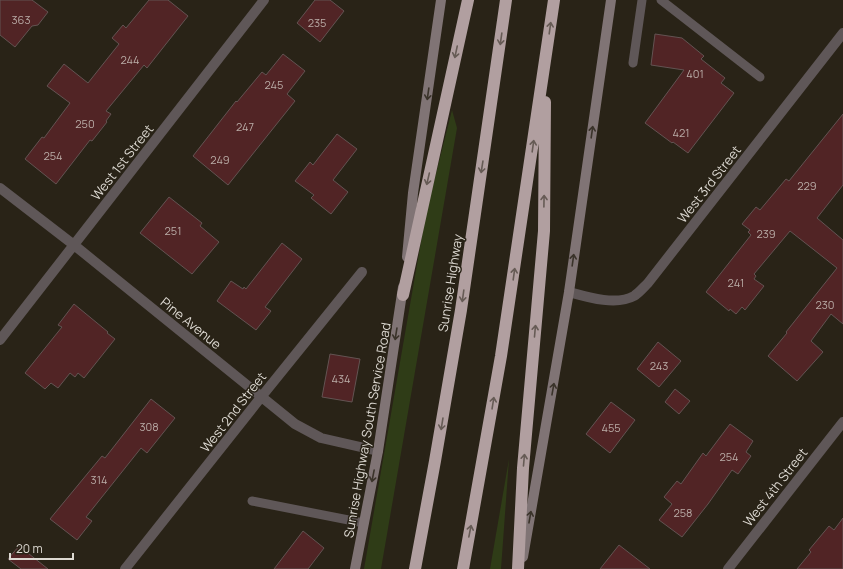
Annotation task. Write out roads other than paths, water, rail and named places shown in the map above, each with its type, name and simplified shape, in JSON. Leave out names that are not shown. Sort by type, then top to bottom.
[{"type":"highway","points":[[403,295],[468,0]]},
{"type":"highway","name":"Sunrise Highway","points":[[415,569],[436,461],[506,0]]},
{"type":"highway","points":[[463,569],[501,356],[554,0]]},
{"type":"highway","points":[[519,569],[523,468],[544,231],[546,57]]},
{"type":"main road","points":[[403,295],[413,193],[441,0]]},
{"type":"main road","points":[[519,569],[569,292],[611,0]]},
{"type":"main road","name":"Sunrise Highway South Service Road","points":[[355,569],[378,451],[403,295]]},
{"type":"street","name":"West 1st Street","points":[[0,340],[264,0]]},
{"type":"street","name":"West 3rd Street","points":[[569,292],[599,300],[623,300],[633,297],[641,291],[843,33]]},
{"type":"street","name":"Pine Avenue","points":[[0,188],[74,245],[295,424],[307,432],[321,438],[378,451]]},
{"type":"street","name":"West 2nd Street","points":[[126,569],[362,272]]},
{"type":"street","name":"West 4th Street","points":[[728,569],[843,422]]},
{"type":"lane","points":[[633,64],[642,0]]},
{"type":"lane","points":[[661,0],[760,77]]},
{"type":"lane","points":[[252,501],[364,523]]}]
